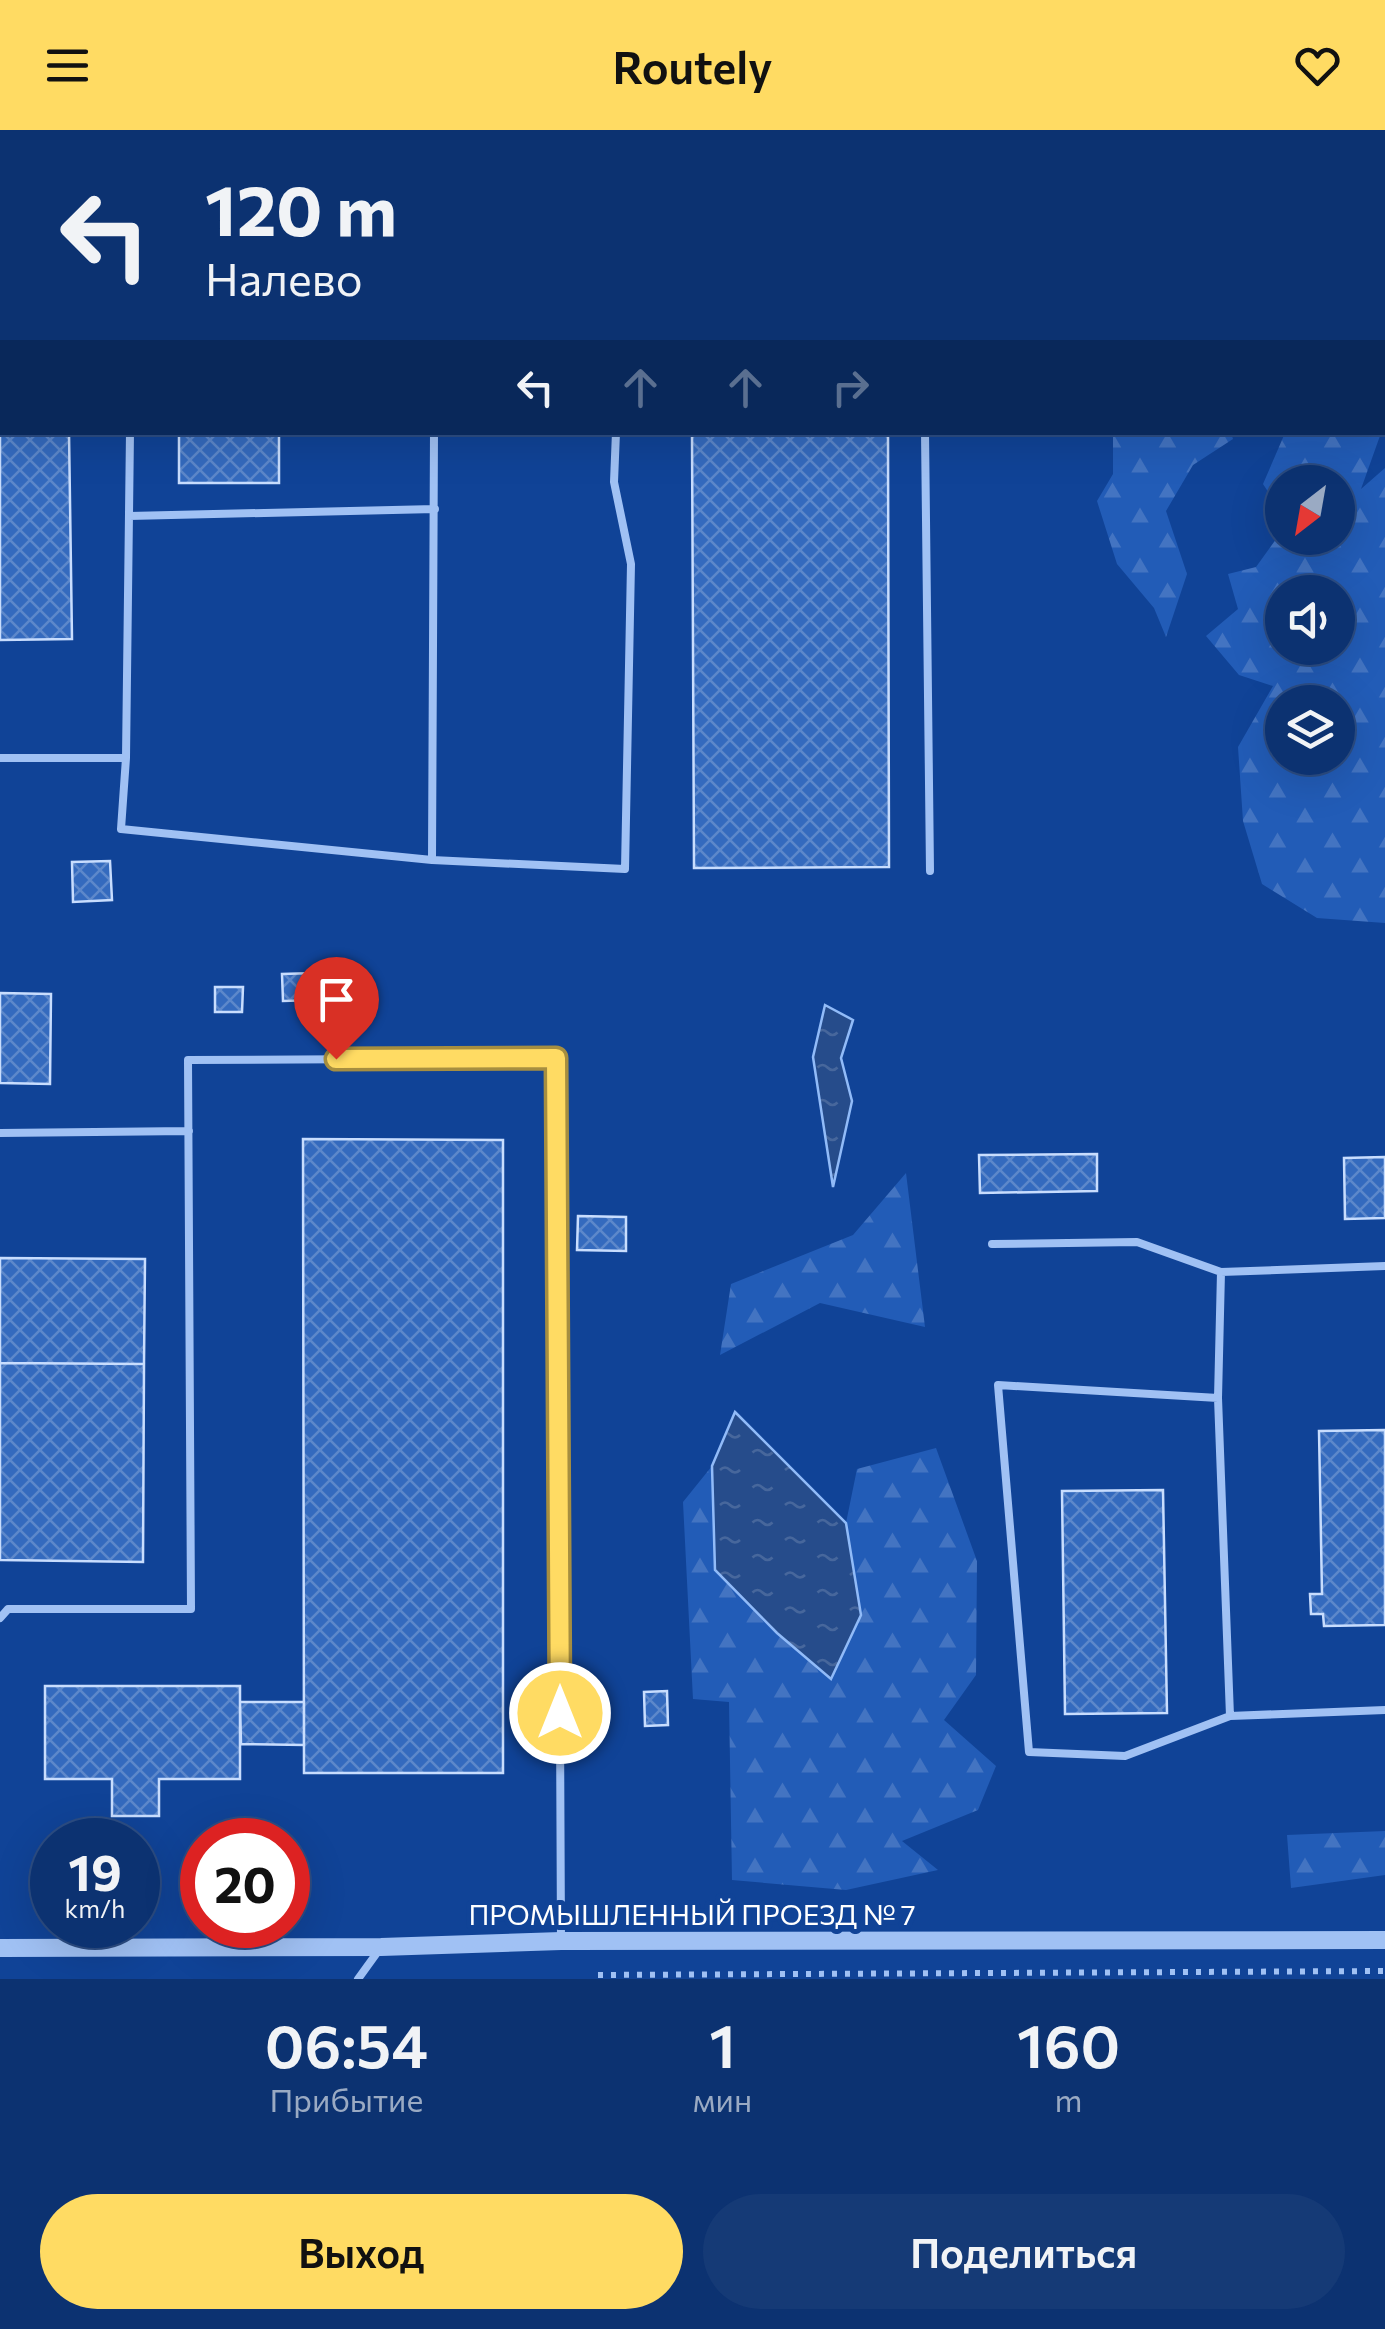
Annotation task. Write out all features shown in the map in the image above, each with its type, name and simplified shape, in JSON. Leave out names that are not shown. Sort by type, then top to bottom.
[{"type":"street","name":"ПРОМЫШЛЕННЫЙ ПРОЕЗД № 7","points":[[0,1948],[381,1947],[561,1941],[1385,1940]]},
{"type":"lane","points":[[130,435],[126,758],[121,828],[432,860],[625,868],[631,564],[614,482],[616,435]]},
{"type":"lane","points":[[432,860],[434,435]]},
{"type":"lane","points":[[925,435],[930,870]]},
{"type":"lane","points":[[129,516],[434,509]]},
{"type":"lane","points":[[0,758],[126,758]]},
{"type":"lane","points":[[0,1618],[8,1610],[191,1609],[188,1060],[556,1058],[561,1941]]},
{"type":"lane","points":[[0,1134],[189,1131]]},
{"type":"lane","points":[[992,1244],[1137,1242],[1220,1272],[1385,1266]]},
{"type":"lane","points":[[1220,1272],[1218,1398],[1230,1716]]},
{"type":"lane","points":[[1218,1398],[998,1386],[1029,1752],[1126,1756],[1230,1716],[1385,1710]]},
{"type":"lane","points":[[358,1979],[381,1947]]},
{"type":"path","points":[[598,1975],[1385,1971]]},
{"type":"green space","points":[[1113,435],[1232,435],[1233,439],[1193,465],[1166,511],[1187,574],[1166,637],[1154,608],[1117,564],[1097,501],[1113,474]]},
{"type":"green space","points":[[1284,435],[1380,435],[1361,489],[1385,468],[1385,923],[1317,918],[1262,884],[1243,821],[1238,747],[1265,700],[1265,775],[1355,775],[1355,685],[1270,685],[1239,675],[1206,636],[1238,609],[1228,574],[1256,567],[1265,555],[1355,555],[1355,465],[1271,465]]},
{"type":"green space","points":[[906,1173],[925,1327],[820,1303],[720,1355],[731,1284],[853,1235]]},
{"type":"green space","points":[[936,1448],[977,1561],[976,1675],[944,1720],[996,1766],[978,1810],[902,1841],[938,1870],[846,1890],[732,1880],[729,1702],[693,1699],[683,1502],[712,1466],[715,1570],[861,1615],[846,1523],[857,1469]]},
{"type":"green space","points":[[1385,1831],[1385,1875],[1291,1888],[1287,1835]]},
{"type":"water","points":[[825,1005],[853,1020],[841,1058],[852,1101],[833,1187],[813,1057]]},
{"type":"water","points":[[735,1412],[846,1523],[861,1615],[831,1679],[777,1633],[715,1570],[712,1466]]},
{"type":"building","points":[[0,435],[69,435],[72,639],[0,640]]},
{"type":"building","points":[[179,435],[279,435],[279,483],[179,483]]},
{"type":"building","points":[[692,435],[888,435],[889,867],[694,868]]},
{"type":"building","points":[[110,861],[112,900],[73,902],[72,862]]},
{"type":"building","points":[[351,972],[352,999],[283,1001],[282,974]]},
{"type":"building","points":[[215,987],[243,987],[242,1012],[215,1012]]},
{"type":"building","points":[[0,993],[51,994],[50,1084],[0,1083]]},
{"type":"building","points":[[303,1139],[503,1140],[503,1773],[304,1773]]},
{"type":"building","points":[[1097,1154],[1097,1191],[980,1193],[979,1155]]},
{"type":"building","points":[[1385,1157],[1385,1218],[1345,1219],[1344,1158]]},
{"type":"building","points":[[578,1216],[626,1217],[626,1251],[577,1250]]},
{"type":"building","points":[[0,1258],[145,1259],[144,1364],[0,1363]]},
{"type":"building","points":[[0,1363],[144,1364],[143,1562],[0,1560]]},
{"type":"building","points":[[1385,1430],[1385,1625],[1324,1626],[1323,1614],[1311,1614],[1310,1594],[1322,1594],[1319,1431]]},
{"type":"building","points":[[1163,1490],[1167,1713],[1065,1714],[1062,1491]]},
{"type":"building","points":[[45,1686],[240,1686],[240,1779],[159,1779],[159,1816],[112,1816],[112,1779],[45,1779]]},
{"type":"building","points":[[667,1691],[668,1725],[645,1726],[644,1692]]},
{"type":"building","points":[[240,1702],[304,1702],[304,1745],[241,1744]]},
{"type":"route","points":[[336,1059],[556,1058],[560,1713]]}]
